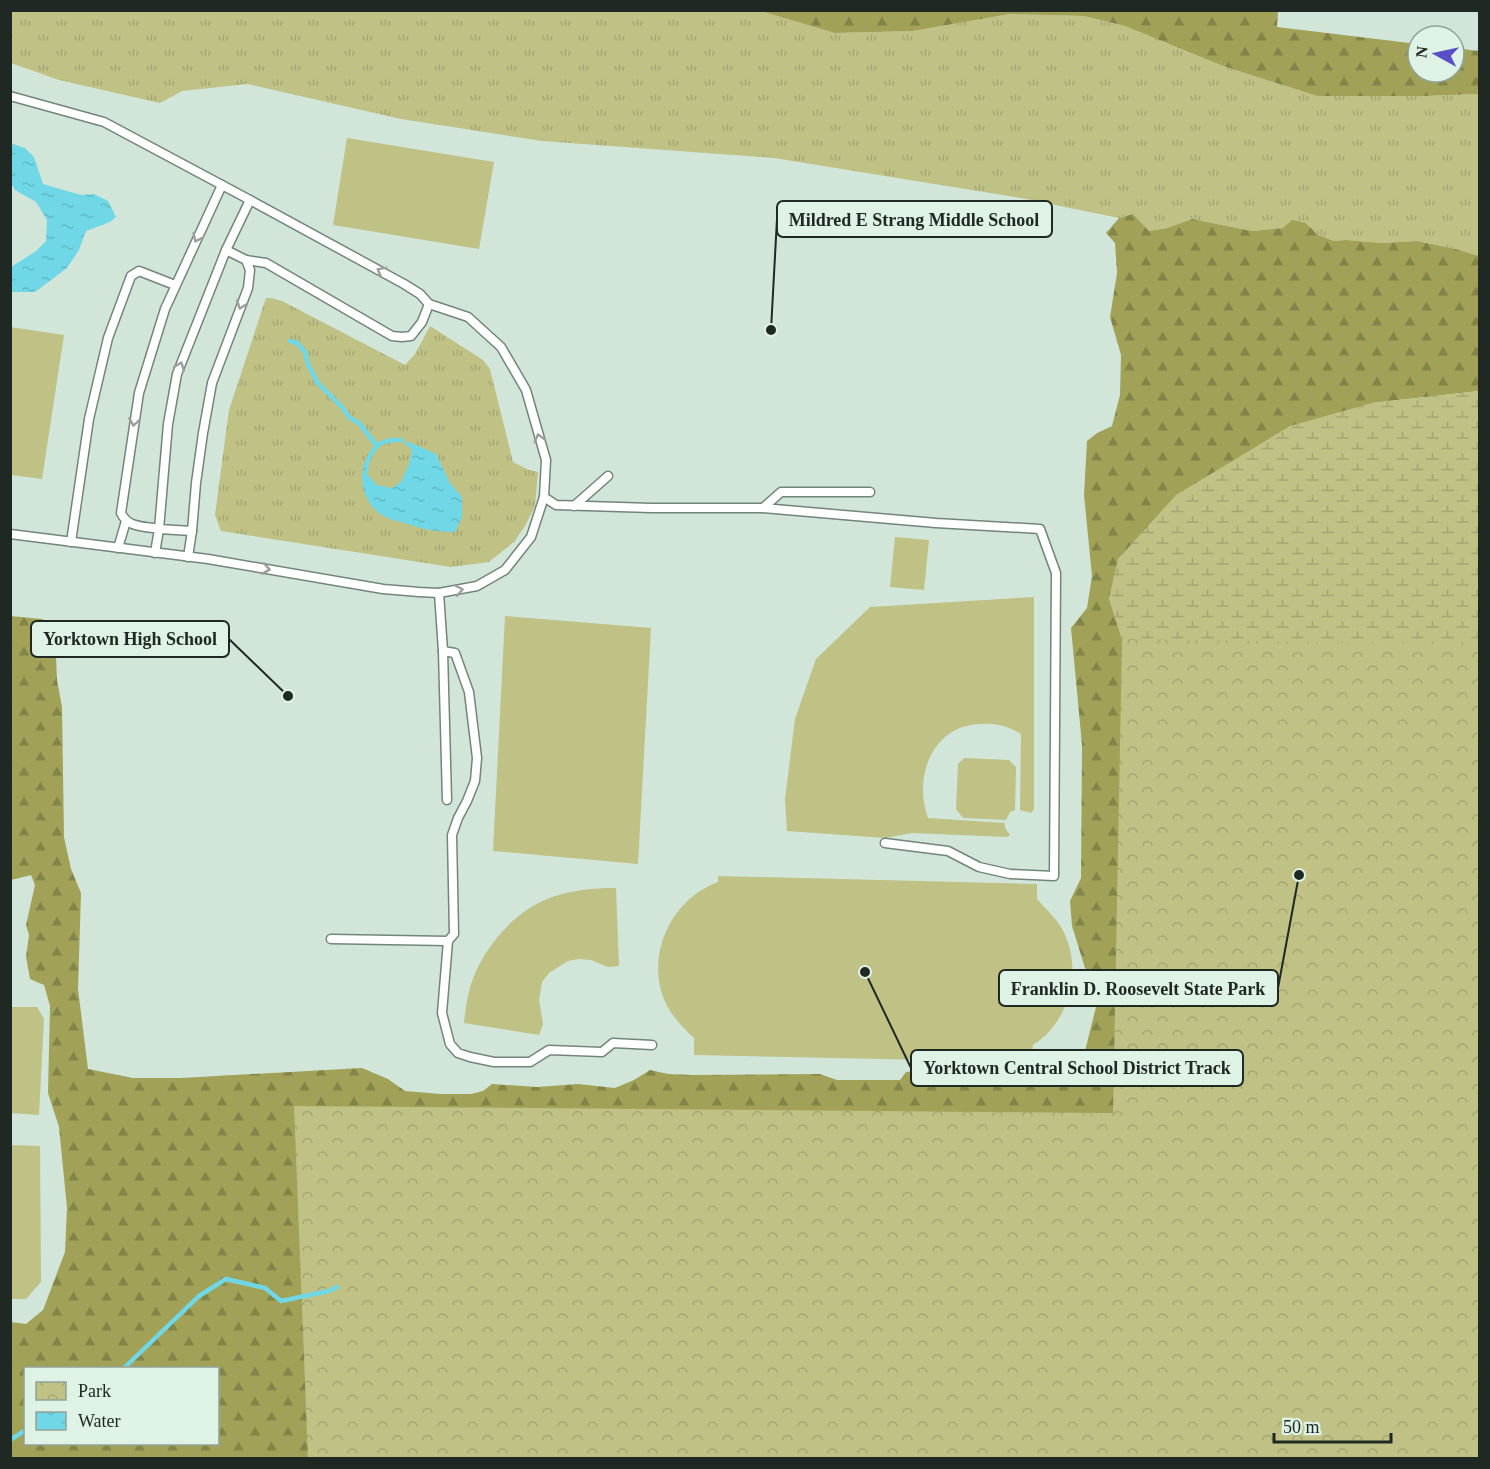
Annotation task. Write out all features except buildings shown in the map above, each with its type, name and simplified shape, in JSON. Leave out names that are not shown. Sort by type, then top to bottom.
[{"type":"lane","points":[[10,96],[104,122],[404,284],[420,294],[429,304],[468,317],[501,347],[525,390],[546,460],[544,497],[531,537],[505,570],[477,586],[439,593],[383,589],[208,559],[10,534]]},
{"type":"lane","points":[[192,531],[132,525],[121,513],[139,393],[165,309],[222,185]]},
{"type":"lane","points":[[155,553],[168,424],[177,374],[226,250],[250,200]]},
{"type":"lane","points":[[226,250],[246,260],[266,263],[393,336],[411,336],[422,322],[429,304]]},
{"type":"lane","points":[[188,557],[197,473],[212,383],[248,288],[250,270],[246,260]]},
{"type":"lane","points":[[71,542],[89,419],[108,338],[131,276],[139,271],[176,285]]},
{"type":"lane","points":[[574,506],[608,477]]},
{"type":"lane","points":[[763,508],[781,492],[870,492]]},
{"type":"lane","points":[[544,497],[556,505],[763,508],[936,523],[1040,529],[1056,573],[1054,876],[1010,874],[980,867],[948,850],[885,843]]},
{"type":"lane","points":[[118,548],[126,521]]},
{"type":"lane","points":[[439,593],[447,800]]},
{"type":"lane","points":[[443,651],[455,653],[470,692],[477,758],[475,781],[452,834],[454,934],[448,941],[442,1013],[450,1044],[458,1053],[494,1062],[530,1062],[549,1050],[602,1052],[613,1043],[652,1045]]},
{"type":"lane","points":[[331,939],[448,941]]},
{"type":"green space","points":[[11,10],[761,10],[835,33],[913,31],[1010,14],[1084,16],[1125,26],[1223,66],[1317,96],[1479,94],[1479,256],[1417,241],[1382,243],[1334,241],[1318,235],[1306,223],[1252,231],[1192,219],[1167,228],[1149,231],[1133,214],[1119,218],[1021,198],[774,158],[542,141],[401,119],[247,84],[182,91],[160,103],[59,80],[11,63]]},
{"type":"green space","points":[[761,11],[1278,11],[1277,27],[1406,43],[1406,84],[1466,84],[1466,49],[1479,51],[1479,94],[1317,96],[1223,66],[1125,26],[1084,16],[1010,14],[913,31],[835,33]]},
{"type":"green space","points":[[347,138],[494,162],[479,249],[333,225]]},
{"type":"green space","points":[[1133,214],[1149,231],[1167,228],[1192,219],[1252,231],[1283,228],[1292,220],[1306,223],[1318,235],[1334,241],[1382,243],[1417,241],[1479,256],[1479,391],[1372,403],[1109,598],[1122,639],[1479,1458],[11,1458],[11,1322],[26,1324],[43,1310],[65,1252],[67,1208],[59,1127],[48,1093],[50,1006],[44,985],[30,979],[26,957],[29,935],[26,925],[35,885],[31,875],[11,880],[10,616],[42,619],[58,627],[60,635],[56,656],[57,680],[62,707],[64,837],[71,869],[81,893],[78,989],[88,1069],[133,1078],[181,1078],[362,1068],[388,1079],[405,1091],[441,1094],[471,1094],[483,1091],[492,1084],[537,1087],[578,1084],[615,1088],[650,1070],[668,1074],[692,1075],[820,1074],[837,1080],[900,1080],[906,1072],[915,1071],[1005,1073],[1076,1070],[1085,1051],[1097,1003],[1094,975],[1085,968],[1072,926],[1070,901],[1081,878],[1082,745],[1071,628],[1087,608],[1092,576],[1084,495],[1087,441],[1112,426],[1120,395],[1121,355],[1110,317],[1117,273],[1115,243],[1106,233],[1119,218]]},
{"type":"green space","points":[[266,298],[282,301],[405,365],[415,354],[430,326],[483,360],[490,369],[513,462],[538,472],[535,506],[515,541],[489,562],[451,567],[221,531],[215,515],[229,410]]},
{"type":"green space","points":[[10,327],[64,335],[42,479],[11,475]]},
{"type":"green space","points":[[1479,391],[1479,1089],[1025,1121],[1113,1114],[1131,1072],[1122,639],[1109,598],[1118,559],[1176,495],[1290,426],[1372,403]]},
{"type":"green space","points":[[895,537],[929,540],[924,590],[890,587]]},
{"type":"green space","points":[[1034,597],[1034,809],[1031,813],[1020,810],[1021,734],[1002,726],[981,724],[964,727],[950,733],[930,756],[923,786],[928,818],[1005,823],[1005,828],[1010,835],[1007,837],[912,833],[885,838],[787,831],[785,799],[795,719],[816,659],[870,607]]},
{"type":"green space","points":[[505,616],[651,628],[638,864],[493,851]]},
{"type":"green space","points":[[1122,639],[1479,645],[1479,1458],[308,1458],[294,1106],[1113,1113]]},
{"type":"green space","points":[[964,758],[1009,760],[1016,767],[1015,810],[1010,812],[1006,820],[963,818],[956,809],[958,764]]},
{"type":"green space","points":[[718,876],[1037,884],[1037,899],[1061,927],[1072,959],[1070,992],[1065,1007],[1057,1022],[1033,1045],[1032,1062],[694,1055],[694,1038],[675,1018],[662,994],[659,959],[668,927],[677,912],[702,890],[718,882]]},
{"type":"green space","points":[[616,888],[619,966],[608,967],[591,960],[579,959],[568,961],[549,973],[542,982],[539,1000],[543,1024],[539,1035],[464,1023],[472,981],[487,952],[508,926],[533,906],[547,899],[576,891]]},
{"type":"green space","points":[[11,1007],[37,1007],[44,1019],[39,1115],[11,1113]]},
{"type":"green space","points":[[10,1145],[40,1146],[41,1282],[26,1299],[11,1299]]},
{"type":"water","points":[[10,143],[25,148],[34,157],[43,184],[81,195],[94,194],[108,201],[116,217],[110,222],[86,231],[79,250],[67,268],[35,292],[11,292],[11,267],[36,251],[46,241],[47,220],[36,202],[15,190],[11,183]]},
{"type":"water","points":[[401,440],[436,454],[450,483],[462,497],[462,517],[455,532],[429,530],[392,520],[375,510],[370,503],[362,481],[364,464],[369,466],[367,474],[377,485],[392,488],[401,482],[412,450]]},
{"type":"waterway","points":[[290,341],[297,343],[305,352],[317,382],[350,418],[359,423],[377,446]]},
{"type":"waterway","points":[[366,465],[375,448],[382,442],[401,440]]},
{"type":"waterway","points":[[125,1367],[199,1296],[226,1279],[265,1288],[281,1301],[329,1291],[337,1287]]},
{"type":"waterway","points":[[10,1440],[24,1431]]},
{"type":"place","name":"Mildred E Strang Middle School","points":[[771,330]]},
{"type":"place","name":"Yorktown High School","points":[[288,696]]},
{"type":"place","name":"Franklin D. Roosevelt State Park","points":[[1299,875]]},
{"type":"place","name":"Yorktown Central School District Track","points":[[865,972]]}]
